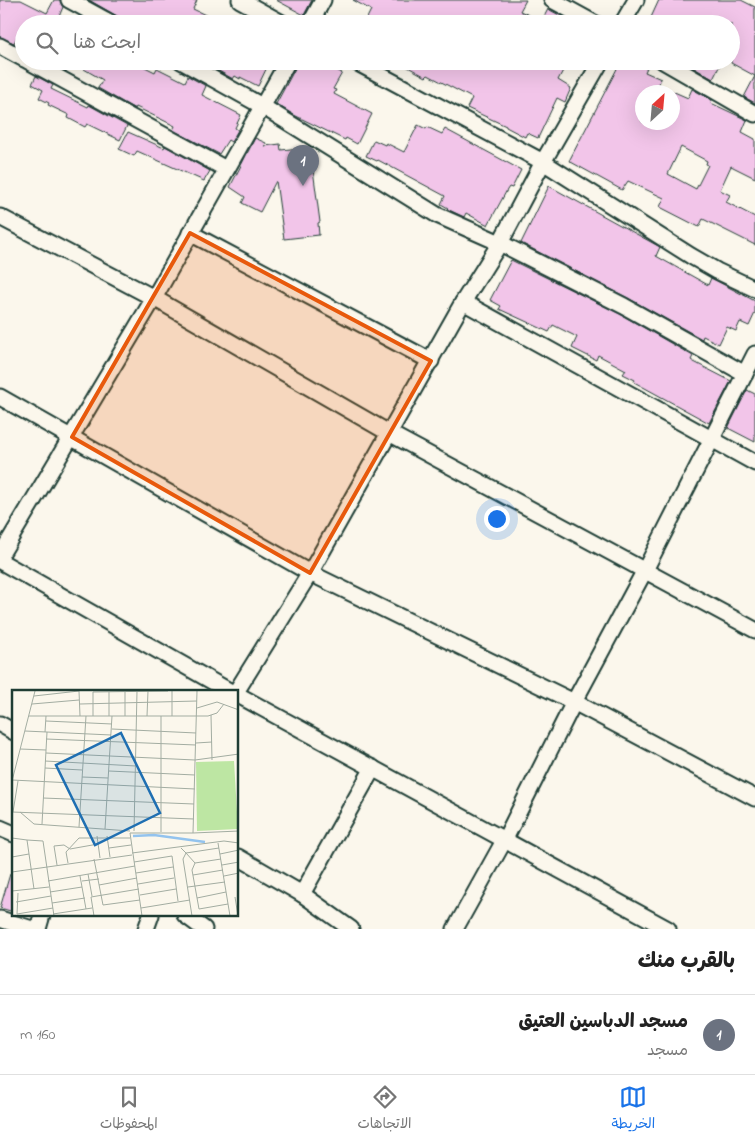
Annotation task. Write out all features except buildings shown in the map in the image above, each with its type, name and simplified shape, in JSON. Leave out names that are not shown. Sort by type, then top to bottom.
[{"type":"street","points":[[69,0],[96,15]]},
{"type":"street","points":[[240,0],[268,15]]},
{"type":"street","points":[[315,15],[323,0]]},
{"type":"street","points":[[552,0],[580,15]]},
{"type":"street","points":[[627,15],[636,0]]},
{"type":"street","points":[[0,46],[15,54]]},
{"type":"street","points":[[44,70],[226,169]]},
{"type":"street","points":[[197,70],[262,106],[437,215],[500,243],[624,306],[745,374]]},
{"type":"street","points":[[0,556],[154,298],[283,70]]},
{"type":"street","points":[[371,70],[543,162],[691,256],[755,289]]},
{"type":"street","points":[[237,690],[310,573],[463,302],[500,243],[543,162],[596,70]]},
{"type":"street","points":[[679,70],[755,114]]},
{"type":"street","points":[[0,217],[154,298],[389,433],[755,630]]},
{"type":"street","points":[[190,233],[430,361]]},
{"type":"street","points":[[463,302],[755,463]]},
{"type":"street","points":[[455,929],[505,839],[755,354]]},
{"type":"street","points":[[0,397],[310,573],[574,702],[755,798]]},
{"type":"street","points":[[0,561],[227,690]]},
{"type":"street","points":[[239,696],[668,929]]},
{"type":"street","points":[[0,724],[12,731]]},
{"type":"street","points":[[302,894],[373,768]]},
{"type":"street","points":[[0,828],[12,833]]},
{"type":"street","points":[[239,858],[302,894],[351,929]]},
{"type":"street","points":[[38,929],[42,916]]},
{"type":"street","points":[[146,929],[150,916]]},
{"type":"street","points":[[186,916],[204,929]]},
{"type":"street","points":[[0,919],[32,929]]},
{"type":"highlighted area","points":[[190,233],[431,361],[310,573],[72,437]]},
{"type":"place","name":"مسجد الدباسين العتيق","points":[[303,186]]}]
